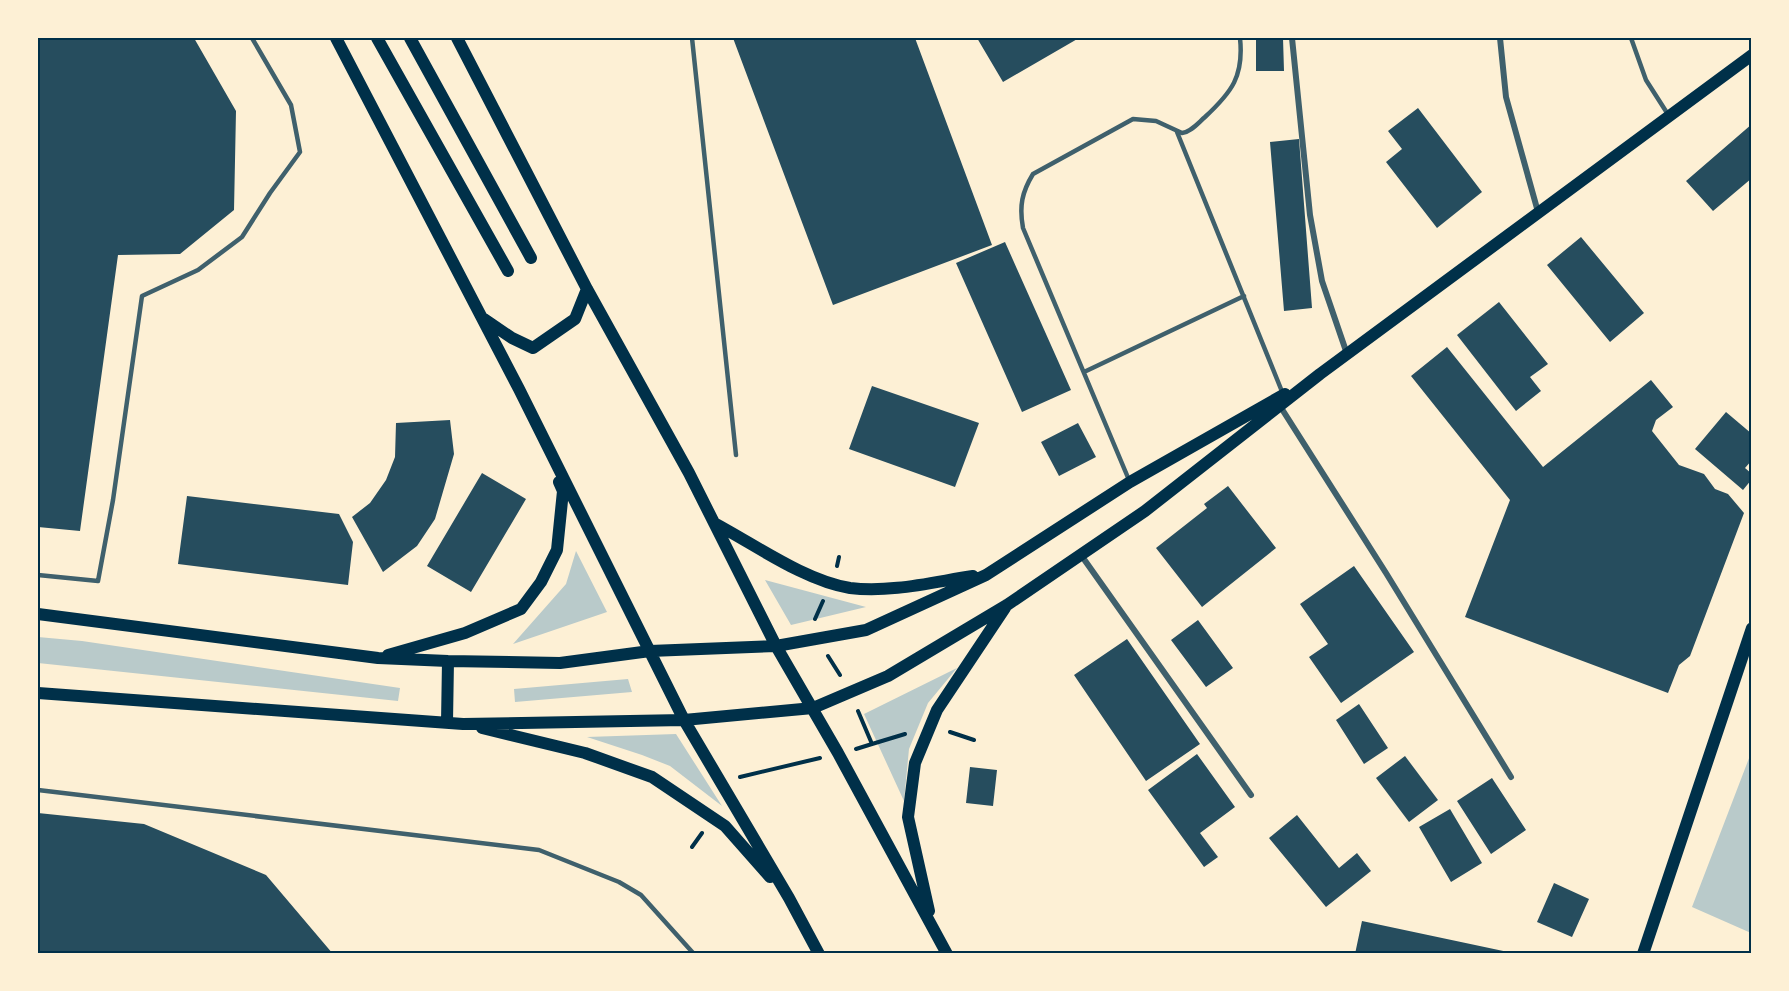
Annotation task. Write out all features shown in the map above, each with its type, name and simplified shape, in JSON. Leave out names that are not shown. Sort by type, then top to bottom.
[{"type":"main road","points":[[336,38],[519,389],[684,720],[789,898],[819,954]]},
{"type":"main road","points":[[378,38],[508,271]]},
{"type":"main road","points":[[410,38],[531,258]]},
{"type":"main road","points":[[457,38],[587,289],[689,472],[776,646],[838,753],[947,954]]},
{"type":"main road","points":[[463,724],[684,720],[813,708],[888,676],[1007,605],[1145,511],[1282,400],[1752,55]]},
{"type":"main road","points":[[481,317],[512,338],[533,348],[575,318],[587,289]]},
{"type":"main road","points":[[378,658],[465,633],[521,609],[541,582],[556,550],[563,491],[519,389]]},
{"type":"main road","points":[[38,614],[378,658],[560,663],[650,651],[776,646],[866,630],[986,575],[1130,482],[1282,400]]},
{"type":"main road","points":[[714,523],[813,577],[849,588],[884,588],[986,575]]},
{"type":"main road","points":[[932,925],[908,816],[915,763],[937,710],[1007,605]]},
{"type":"main road","points":[[1643,954],[1752,628]]},
{"type":"main road","points":[[447,722],[448,661]]},
{"type":"main road","points":[[38,693],[447,722],[585,753],[652,777],[725,826],[789,898]]},
{"type":"street","points":[[1292,38],[1310,215],[1322,281],[1347,354]]},
{"type":"street","points":[[1500,38],[1506,97],[1538,213]]},
{"type":"street","points":[[1282,400],[1511,777]]},
{"type":"street","points":[[1082,555],[1251,795]]},
{"type":"lane","points":[[38,575],[98,581],[113,500],[142,296],[198,270],[242,237],[300,152],[291,105],[252,38]]},
{"type":"lane","points":[[692,38],[736,455]]},
{"type":"lane","points":[[1130,482],[1023,228],[1020,212],[1021,198],[1033,174],[1134,118],[1156,121],[1177,132],[1187,133],[1230,93],[1240,68],[1240,38]]},
{"type":"lane","points":[[1631,38],[1646,80],[1669,116]]},
{"type":"lane","points":[[1177,132],[1244,296],[1282,400]]},
{"type":"lane","points":[[1084,372],[1244,296]]},
{"type":"lane","points":[[38,790],[539,850],[619,882],[641,896],[694,954]]},
{"type":"path","points":[[720,782],[872,744],[850,692],[817,638]]},
{"type":"shaded area","points":[[576,551],[607,612],[513,644],[566,584]]},
{"type":"shaded area","points":[[765,580],[866,607],[791,625]]},
{"type":"shaded area","points":[[38,637],[82,641],[400,688],[398,701],[38,663]]},
{"type":"shaded area","points":[[957,668],[928,703],[909,749],[904,801],[864,714]]},
{"type":"shaded area","points":[[628,679],[632,692],[515,702],[514,689]]},
{"type":"shaded area","points":[[676,734],[722,806],[670,766],[587,737]]},
{"type":"shaded area","points":[[1751,753],[1752,933],[1692,907]]},
{"type":"building","points":[[38,38],[194,38],[236,111],[234,210],[180,254],[118,255],[80,531],[38,527]]},
{"type":"building","points":[[733,38],[915,38],[992,245],[833,305]]},
{"type":"building","points":[[977,38],[1079,38],[1003,82]]},
{"type":"building","points":[[1256,38],[1283,38],[1284,71],[1256,71]]},
{"type":"building","points":[[1418,108],[1482,192],[1437,228],[1386,162],[1402,149],[1388,131]]},
{"type":"building","points":[[1752,124],[1752,178],[1713,211],[1686,181]]},
{"type":"building","points":[[1299,139],[1312,308],[1284,311],[1270,142]]},
{"type":"building","points":[[1581,237],[1644,313],[1610,342],[1547,265]]},
{"type":"building","points":[[1005,242],[1071,390],[1022,412],[956,263]]},
{"type":"building","points":[[1499,302],[1548,364],[1530,377],[1541,391],[1516,411],[1457,335]]},
{"type":"building","points":[[1447,347],[1543,467],[1651,380],[1673,407],[1656,420],[1652,431],[1679,465],[1704,474],[1715,489],[1728,494],[1744,513],[1690,656],[1679,665],[1668,693],[1465,617],[1510,500],[1411,376]]},
{"type":"building","points":[[872,386],[979,423],[955,487],[849,449]]},
{"type":"building","points":[[1726,412],[1752,434],[1752,460],[1745,468],[1752,474],[1752,479],[1743,490],[1695,449]]},
{"type":"building","points":[[450,420],[454,454],[435,519],[417,546],[383,572],[352,517],[370,503],[386,480],[395,457],[396,423]]},
{"type":"building","points":[[1078,423],[1096,457],[1059,476],[1041,442]]},
{"type":"building","points":[[482,473],[526,499],[471,592],[427,566]]},
{"type":"building","points":[[1228,486],[1276,548],[1202,607],[1156,548],[1207,508],[1204,504]]},
{"type":"building","points":[[187,496],[339,514],[353,542],[348,585],[178,564]]},
{"type":"building","points":[[1354,566],[1414,652],[1341,703],[1309,657],[1328,644],[1300,604]]},
{"type":"building","points":[[1198,620],[1233,668],[1206,687],[1171,640]]},
{"type":"building","points":[[1127,639],[1200,744],[1146,781],[1074,675]]},
{"type":"building","points":[[1359,704],[1388,748],[1364,764],[1336,720]]},
{"type":"building","points":[[1197,754],[1235,807],[1200,833],[1218,857],[1204,867],[1148,790]]},
{"type":"building","points":[[1405,756],[1438,800],[1409,822],[1376,778]]},
{"type":"building","points":[[970,767],[997,770],[993,806],[966,803]]},
{"type":"building","points":[[1492,778],[1526,830],[1491,854],[1457,801]]},
{"type":"building","points":[[1450,809],[1482,863],[1451,882],[1419,827]]},
{"type":"building","points":[[38,813],[144,824],[266,875],[333,954],[38,954]]},
{"type":"building","points":[[1297,815],[1339,868],[1357,853],[1371,871],[1326,907],[1269,838]]},
{"type":"building","points":[[1554,883],[1589,899],[1572,937],[1537,922]]},
{"type":"building","points":[[1362,921],[1508,952],[1508,954],[1355,954]]}]
